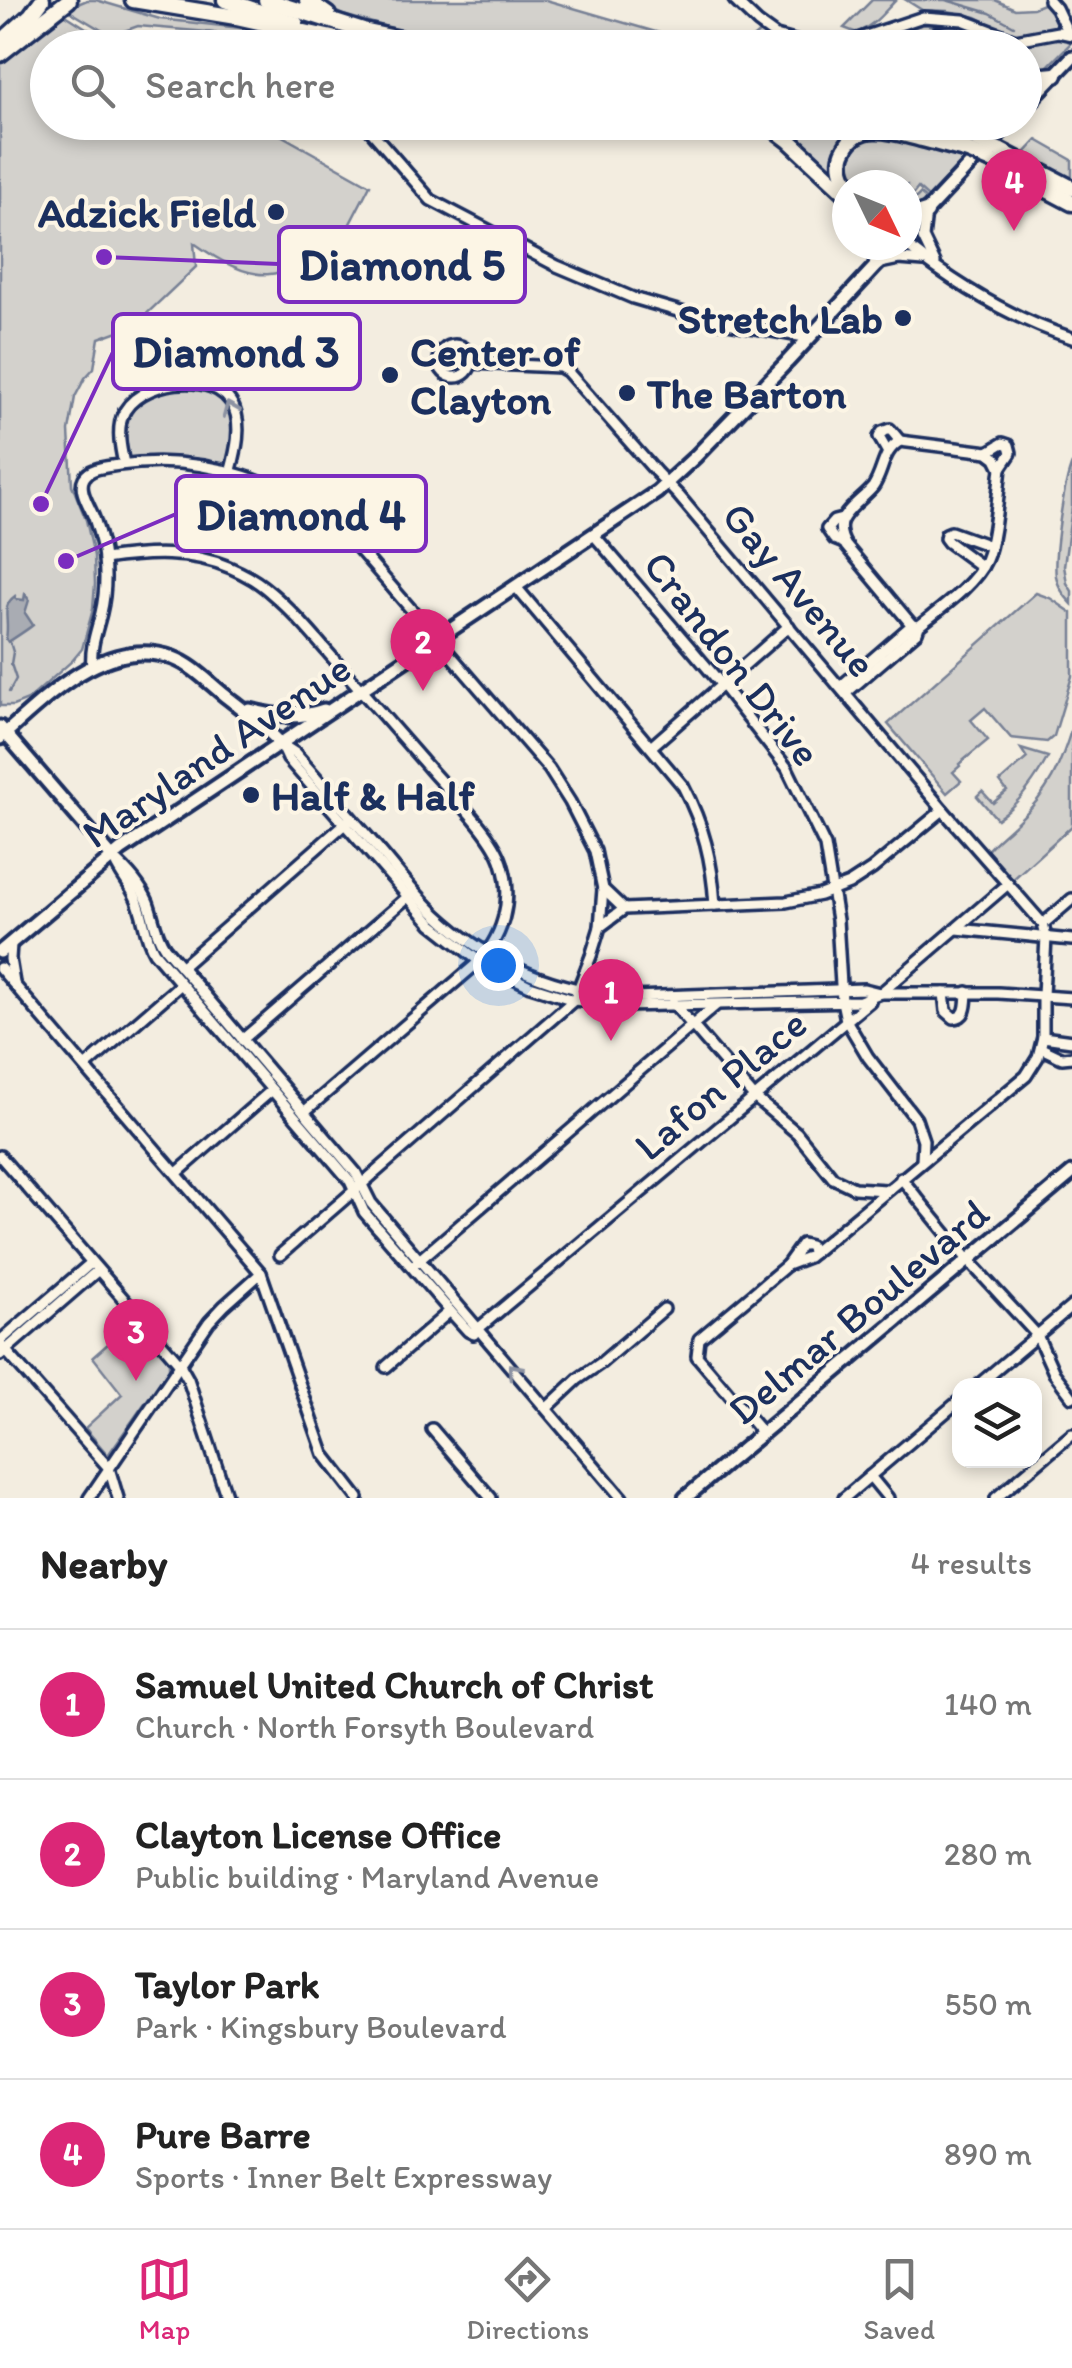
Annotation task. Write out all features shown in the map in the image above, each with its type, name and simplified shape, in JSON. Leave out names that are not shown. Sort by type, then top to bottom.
[{"type":"highway","points":[[0,44],[42,0]]},
{"type":"highway","points":[[0,44],[60,0]]},
{"type":"highway","points":[[32,30],[73,0]]},
{"type":"highway","points":[[133,0],[296,30]]},
{"type":"highway","points":[[226,0],[320,30]]},
{"type":"highway","points":[[266,0],[359,30]]},
{"type":"highway","points":[[307,0],[341,25]]},
{"type":"highway","points":[[0,54],[30,31]]},
{"type":"highway","points":[[1042,76],[1055,75]]},
{"type":"highway","points":[[789,140],[832,180]]},
{"type":"highway","points":[[842,170],[842,153],[851,140]]},
{"type":"highway","points":[[945,140],[973,145]]},
{"type":"highway","points":[[956,140],[973,145]]},
{"type":"highway","points":[[965,140],[1072,188]]},
{"type":"highway","points":[[969,140],[973,145]]},
{"type":"highway","points":[[995,155],[1072,203]]},
{"type":"highway","points":[[922,213],[926,212]]},
{"type":"main road","points":[[1042,85],[1072,57]]},
{"type":"main road","points":[[922,216],[993,140]]},
{"type":"main road","name":"Maryland Avenue","points":[[0,952],[112,857],[671,480],[810,338],[880,260]]},
{"type":"main road","points":[[112,857],[2,733],[70,678],[92,666],[139,654],[167,656],[184,663],[258,720],[280,744]]},
{"type":"main road","points":[[241,708],[300,717],[338,705]]},
{"type":"main road","name":"Delmar Boulevard","points":[[685,1498],[1072,1173]]},
{"type":"street","points":[[734,0],[767,30]]},
{"type":"street","points":[[1050,0],[1070,34]]},
{"type":"street","points":[[881,30],[923,16],[964,20],[990,30]]},
{"type":"street","points":[[1042,35],[1070,34]]},
{"type":"street","points":[[379,140],[431,200],[557,266],[633,298],[705,319],[810,338]]},
{"type":"street","points":[[926,212],[923,238],[939,270]]},
{"type":"street","points":[[877,263],[898,259],[926,262]]},
{"type":"street","points":[[922,259],[1030,324],[1072,338]]},
{"type":"street","name":"Gay Avenue","points":[[471,363],[567,371],[671,480],[943,810],[1043,924]]},
{"type":"street","points":[[124,464],[120,426],[128,406],[144,394],[192,382],[216,389],[235,409],[237,438],[231,470]]},
{"type":"street","points":[[887,451],[880,437],[890,429],[900,440],[988,452],[1002,468]]},
{"type":"street","points":[[843,690],[902,639],[917,632],[841,535],[842,520],[873,486],[887,451],[900,440]]},
{"type":"street","points":[[916,626],[974,579],[982,567],[990,546],[1002,468],[1011,453],[1008,445],[1002,444],[988,452]]},
{"type":"street","points":[[92,666],[105,585],[104,559],[82,486],[84,478],[93,470],[124,464],[176,463],[231,470],[309,505],[352,542],[548,768],[595,852],[603,889],[600,927],[576,995],[280,1255]]},
{"type":"street","points":[[982,567],[948,542],[946,534],[951,532],[990,546]]},
{"type":"street","name":"Crandon Drive","points":[[594,535],[787,768],[825,846],[846,1020],[868,1057],[916,1118],[922,1161]]},
{"type":"street","points":[[104,559],[146,553],[182,555],[228,566],[267,589],[361,690],[484,832],[501,858],[508,885],[505,913],[498,936],[487,952],[304,1112]]},
{"type":"street","points":[[516,587],[683,786],[710,852],[715,905]]},
{"type":"street","points":[[652,746],[789,626]]},
{"type":"street","points":[[280,744],[288,759],[348,821],[443,934],[480,961],[530,986],[623,1006],[716,1005],[842,996],[864,989],[880,994],[967,992],[1072,998]]},
{"type":"street","points":[[600,927],[624,909],[786,902],[833,890],[872,869],[943,810]]},
{"type":"street","points":[[181,967],[348,821]]},
{"type":"street","points":[[112,857],[146,898],[160,941],[356,1174],[360,1207],[490,1342],[622,1498]]},
{"type":"street","points":[[112,857],[138,901],[152,948],[359,1188]]},
{"type":"street","name":"Lafon Place","points":[[476,1331],[1008,884]]},
{"type":"street","points":[[603,889],[624,909]]},
{"type":"street","points":[[411,894],[487,952],[576,995],[842,996]]},
{"type":"street","points":[[242,1040],[411,894]]},
{"type":"street","points":[[763,1434],[697,1356],[699,1339],[787,1265],[802,1244],[814,1252],[1026,1076],[1042,1042],[1046,938],[1043,924],[1072,900]]},
{"type":"street","points":[[958,929],[1072,940]]},
{"type":"street","points":[[12,942],[10,960],[15,985]]},
{"type":"street","points":[[0,968],[261,1272],[328,1462],[358,1498]]},
{"type":"street","points":[[85,1066],[181,984]]},
{"type":"street","points":[[944,993],[946,1012],[960,1018],[967,992]]},
{"type":"street","points":[[668,997],[754,1097],[797,1132],[833,1178],[854,1188],[888,1190]]},
{"type":"street","points":[[416,1263],[716,1005]]},
{"type":"street","points":[[1042,1042],[1072,1041]]},
{"type":"street","points":[[1042,1042],[1062,1058],[1072,1057]]},
{"type":"street","points":[[177,1173],[272,1090]]},
{"type":"street","points":[[0,1156],[180,1364],[227,1498]]},
{"type":"street","points":[[901,1178],[968,1260],[1037,1335],[1054,1373],[1072,1396]]},
{"type":"street","points":[[416,1263],[468,1331],[476,1331]]},
{"type":"street","points":[[94,1267],[1,1347],[108,1468],[118,1498]]},
{"type":"street","points":[[89,1498],[224,1306],[261,1272]]},
{"type":"street","points":[[986,1378],[1072,1306]]},
{"type":"street","points":[[547,1408],[664,1309]]},
{"type":"street","points":[[386,1367],[450,1310]]},
{"type":"street","points":[[844,1498],[952,1407]]},
{"type":"street","points":[[432,1429],[491,1498]]},
{"type":"street","points":[[996,1498],[1072,1434]]},
{"type":"street","points":[[870,1476],[888,1498]]},
{"type":"shaded area","points":[[96,0],[160,19],[252,30],[138,26],[101,30],[66,9]]},
{"type":"shaded area","points":[[311,0],[546,0],[649,30],[398,30],[343,15]]},
{"type":"shaded area","points":[[872,0],[896,0],[864,30],[844,28]]},
{"type":"shaded area","points":[[906,0],[995,0],[1015,9],[1048,2],[1059,20],[1056,27],[1042,30],[1003,30],[976,17],[922,10]]},
{"type":"shaded area","points":[[61,12],[89,30],[38,30]]},
{"type":"shaded area","points":[[933,24],[977,30],[906,30]]},
{"type":"shaded area","points":[[30,36],[30,140],[289,140],[370,185],[344,235],[331,229],[315,249],[284,271],[251,272],[194,243],[196,267],[135,325],[99,338],[94,368],[75,397],[69,431],[72,485],[86,520],[94,556],[93,609],[82,649],[28,700],[13,706],[0,706],[0,60]]},
{"type":"shaded area","points":[[1067,38],[1071,43],[1043,71],[1042,39]]},
{"type":"shaded area","points":[[791,140],[848,140],[844,170],[832,170],[832,174]]},
{"type":"shaded area","points":[[857,140],[905,140],[930,145],[964,160],[928,197],[922,192],[922,170],[847,170],[845,165]]},
{"type":"shaded area","points":[[1037,140],[1072,160],[1072,179],[1025,153]]},
{"type":"shaded area","points":[[180,383],[223,393],[237,420],[231,470],[124,464],[120,434],[132,402]]},
{"type":"shaded area","points":[[1072,464],[1072,507],[1064,566],[1072,604],[1060,588],[1055,566]]},
{"type":"shaded area","points":[[1036,593],[1072,613],[1072,676],[1054,736],[1047,742],[1011,738],[985,708],[971,720],[988,740],[959,764],[953,772],[961,781],[947,793],[888,724]]},
{"type":"shaded area","points":[[25,594],[29,600],[25,613],[33,625],[8,642],[8,604],[15,596],[24,600]]},
{"type":"shaded area","points":[[1072,727],[1072,826],[1010,882],[985,853],[1046,789]]},
{"type":"shaded area","points":[[1021,749],[1048,757],[1026,791],[997,819],[977,796],[982,791],[993,803],[1007,791],[1000,782],[1027,758]]},
{"type":"shaded area","points":[[134,1321],[169,1360],[169,1369],[108,1455],[85,1428],[122,1394],[93,1357]]},
{"type":"waterway","points":[[946,0],[990,13],[1014,26]]},
{"type":"waterway","points":[[9,692],[16,679],[10,642]]},
{"type":"place","name":"Adzick Field","points":[[276,212]]},
{"type":"place","name":"Pure Barre","points":[[1014,231]]},
{"type":"place","name":"Diamond 5","points":[[104,257]]},
{"type":"place","name":"Stretch Lab","points":[[903,318]]},
{"type":"place","name":"Center of Clayton","points":[[390,375]]},
{"type":"place","name":"The Barton","points":[[627,393]]},
{"type":"place","name":"Diamond 3","points":[[41,504]]},
{"type":"place","name":"Diamond 4","points":[[66,561]]},
{"type":"place","name":"Clayton License Office","points":[[423,691]]},
{"type":"place","name":"Half & Half","points":[[251,795]]},
{"type":"place","name":"Samuel United Church of Christ","points":[[611,1041]]},
{"type":"place","name":"Taylor Park","points":[[136,1381]]}]
